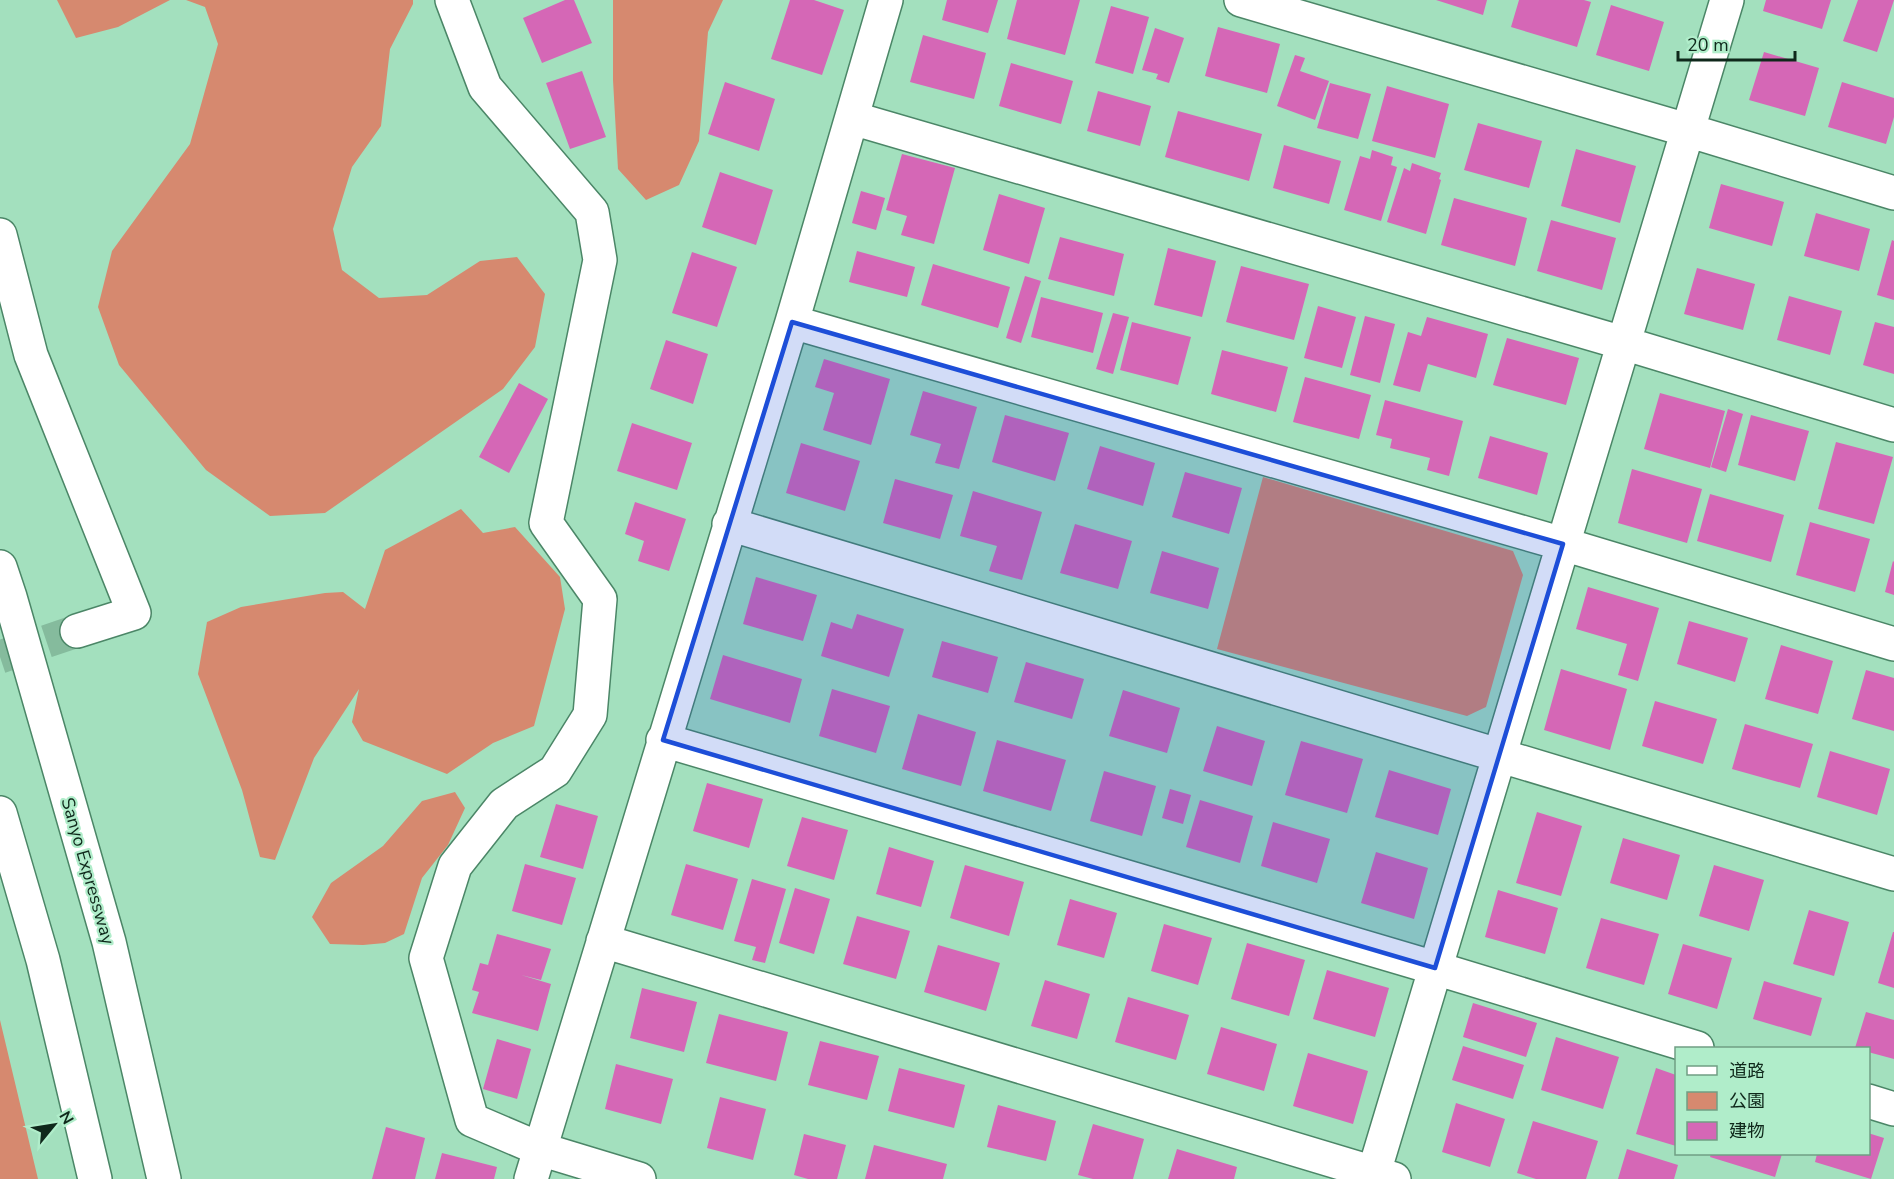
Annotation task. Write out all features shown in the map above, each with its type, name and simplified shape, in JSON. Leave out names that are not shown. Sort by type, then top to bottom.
[{"type":"main road","points":[[452,0],[485,87],[592,212],[600,260],[546,523],[600,599],[590,715],[555,771],[504,804],[455,866],[426,958],[472,1120],[535,1164],[639,1179]]},
{"type":"main road","points":[[535,1164],[792,322],[886,0]]},
{"type":"main road","points":[[1241,0],[1894,193]]},
{"type":"main road","points":[[603,941],[1380,1177],[1435,968],[1727,0]]},
{"type":"main road","points":[[852,118],[1623,343],[1894,425]]},
{"type":"main road","points":[[0,235],[31,355],[134,613],[77,631]]},
{"type":"main road","points":[[792,322],[1563,544],[1894,644]]},
{"type":"main road","points":[[729,524],[1894,874]]},
{"type":"main road","name":"Sanyo Expressway","points":[[0,567],[109,942],[164,1179]]},
{"type":"main road","points":[[663,740],[1435,968],[1694,1047]]},
{"type":"main road","points":[[0,813],[43,960],[95,1179]]},
{"type":"main road","points":[[1870,1101],[1894,1109]]},
{"type":"highlighted area","points":[[792,322],[1563,544],[1435,968],[663,740]]},
{"type":"green space","points":[[57,0],[170,0],[118,27],[76,38]]},
{"type":"green space","points":[[186,0],[413,0],[390,49],[381,126],[352,167],[333,229],[342,270],[379,298],[427,295],[480,261],[517,257],[545,294],[535,347],[503,389],[325,513],[270,516],[206,470],[119,365],[98,307],[112,251],[190,144],[218,44],[205,7]]},
{"type":"green space","points":[[613,0],[723,0],[708,32],[699,141],[679,185],[646,200],[618,169],[613,80]]},
{"type":"green space","points":[[1263,477],[1513,551],[1523,575],[1486,707],[1467,716],[1217,649]]},
{"type":"green space","points":[[461,509],[483,533],[515,527],[560,577],[565,609],[534,726],[493,743],[447,774],[363,741],[352,722],[359,689],[314,758],[275,860],[260,857],[242,790],[198,674],[207,622],[241,607],[325,593],[343,592],[365,609],[385,550]]},
{"type":"green space","points":[[455,792],[465,808],[448,845],[422,878],[404,934],[385,943],[330,944],[312,917],[331,883],[383,846],[422,801]]},
{"type":"green space","points":[[0,1020],[38,1179],[0,1179]]},
{"type":"building","points":[[565,0],[574,0],[592,43],[542,63],[523,18]]},
{"type":"building","points":[[790,0],[814,0],[844,10],[822,75],[771,59]]},
{"type":"building","points":[[947,0],[998,0],[988,33],[942,20]]},
{"type":"building","points":[[1017,0],[1080,0],[1065,55],[1007,39]]},
{"type":"building","points":[[1436,0],[1487,0],[1483,15]]},
{"type":"building","points":[[1519,0],[1584,0],[1591,2],[1577,47],[1511,27]]},
{"type":"building","points":[[1766,0],[1831,0],[1822,29],[1763,11]]},
{"type":"building","points":[[1858,0],[1894,0],[1877,52],[1843,41]]},
{"type":"building","points":[[1611,5],[1664,22],[1649,71],[1596,55]]},
{"type":"building","points":[[1111,6],[1149,17],[1133,74],[1095,63]]},
{"type":"building","points":[[1218,27],[1280,44],[1267,93],[1205,76]]},
{"type":"building","points":[[1155,28],[1184,38],[1169,83],[1156,79],[1158,74],[1142,70]]},
{"type":"building","points":[[923,35],[986,53],[974,99],[910,82]]},
{"type":"building","points":[[1764,52],[1819,68],[1805,116],[1749,100]]},
{"type":"building","points":[[1295,55],[1305,58],[1300,71],[1329,81],[1315,120],[1277,106]]},
{"type":"building","points":[[1011,63],[1073,81],[1061,124],[999,106]]},
{"type":"building","points":[[582,71],[606,137],[570,149],[546,83]]},
{"type":"building","points":[[725,82],[775,99],[759,151],[708,134]]},
{"type":"building","points":[[1842,82],[1894,98],[1894,117],[1886,144],[1828,127]]},
{"type":"building","points":[[1330,83],[1371,94],[1358,139],[1317,128]]},
{"type":"building","points":[[1387,86],[1449,104],[1435,158],[1372,141]]},
{"type":"building","points":[[1098,91],[1151,106],[1140,146],[1087,131]]},
{"type":"building","points":[[1178,111],[1262,134],[1249,181],[1165,157]]},
{"type":"building","points":[[1478,123],[1542,141],[1529,188],[1464,170]]},
{"type":"building","points":[[1284,145],[1341,161],[1329,204],[1273,188]]},
{"type":"building","points":[[1576,149],[1636,166],[1620,223],[1561,206]]},
{"type":"building","points":[[1372,150],[1393,157],[1391,165],[1397,167],[1381,221],[1344,210],[1360,156],[1370,159]]},
{"type":"building","points":[[902,154],[955,168],[934,244],[901,235],[907,216],[886,210]]},
{"type":"building","points":[[1412,163],[1441,173],[1426,234],[1387,222],[1404,168],[1410,171]]},
{"type":"building","points":[[720,172],[773,190],[756,245],[702,227]]},
{"type":"building","points":[[1721,184],[1784,202],[1772,246],[1709,228]]},
{"type":"building","points":[[861,191],[885,198],[876,230],[852,223]]},
{"type":"building","points":[[999,194],[1045,208],[1029,264],[983,250]]},
{"type":"building","points":[[1454,198],[1527,218],[1515,266],[1441,245]]},
{"type":"building","points":[[1816,213],[1870,229],[1859,271],[1804,256]]},
{"type":"building","points":[[1551,220],[1616,238],[1602,290],[1537,271]]},
{"type":"building","points":[[1060,237],[1124,254],[1114,296],[1048,279]]},
{"type":"building","points":[[1892,240],[1894,241],[1894,300],[1877,295]]},
{"type":"building","points":[[1168,248],[1216,261],[1202,317],[1154,305]]},
{"type":"building","points":[[857,251],[915,267],[907,297],[849,282]]},
{"type":"building","points":[[692,252],[737,267],[717,327],[672,313]]},
{"type":"building","points":[[933,264],[1010,287],[998,328],[921,305]]},
{"type":"building","points":[[1241,266],[1309,284],[1294,340],[1226,322]]},
{"type":"building","points":[[1697,268],[1755,284],[1743,330],[1684,314]]},
{"type":"building","points":[[1025,276],[1041,281],[1021,343],[1006,338]]},
{"type":"building","points":[[1789,296],[1842,311],[1830,355],[1777,340]]},
{"type":"building","points":[[1041,297],[1103,313],[1093,353],[1031,337]]},
{"type":"building","points":[[1318,306],[1356,317],[1342,368],[1304,358]]},
{"type":"building","points":[[1113,313],[1129,317],[1113,374],[1096,369]]},
{"type":"building","points":[[1365,316],[1395,324],[1380,383],[1350,375]]},
{"type":"building","points":[[1427,317],[1488,334],[1476,378],[1428,364],[1420,392],[1393,385],[1408,332],[1421,336]]},
{"type":"building","points":[[1132,322],[1191,337],[1178,385],[1120,370]]},
{"type":"building","points":[[1875,322],[1894,327],[1894,374],[1863,365]]},
{"type":"building","points":[[1507,338],[1579,358],[1566,405],[1493,385]]},
{"type":"building","points":[[666,340],[708,354],[693,404],[650,389]]},
{"type":"building","points":[[1222,350],[1288,367],[1276,412],[1211,394]]},
{"type":"building","points":[[824,359],[890,379],[871,445],[823,430],[834,393],[815,387]]},
{"type":"building","points":[[1305,377],[1371,395],[1359,439],[1293,422]]},
{"type":"building","points":[[519,383],[548,399],[509,473],[479,457]]},
{"type":"building","points":[[923,391],[977,407],[959,469],[935,463],[941,444],[910,435]]},
{"type":"building","points":[[1660,393],[1725,411],[1710,468],[1644,449]]},
{"type":"building","points":[[1385,400],[1463,421],[1449,476],[1427,470],[1430,458],[1390,448],[1392,439],[1376,435]]},
{"type":"building","points":[[1728,409],[1743,414],[1726,472],[1711,467]]},
{"type":"building","points":[[1005,415],[1069,433],[1055,481],[992,462]]},
{"type":"building","points":[[1751,415],[1809,431],[1795,481],[1738,465]]},
{"type":"building","points":[[632,423],[692,443],[677,490],[617,471]]},
{"type":"building","points":[[1490,436],[1548,453],[1537,495],[1478,478]]},
{"type":"building","points":[[1836,442],[1893,457],[1874,524],[1818,509]]},
{"type":"building","points":[[801,443],[860,461],[845,511],[786,493]]},
{"type":"building","points":[[1100,446],[1155,463],[1143,506],[1087,489]]},
{"type":"building","points":[[1632,469],[1702,489],[1687,543],[1618,523]]},
{"type":"building","points":[[1185,472],[1242,488],[1229,534],[1172,517]]},
{"type":"building","points":[[895,479],[953,495],[940,539],[883,523]]},
{"type":"building","points":[[973,491],[1042,512],[1022,580],[989,571],[997,546],[960,536]]},
{"type":"building","points":[[1710,494],[1784,515],[1771,562],[1697,541]]},
{"type":"building","points":[[635,502],[686,519],[669,571],[638,561],[644,541],[625,534]]},
{"type":"building","points":[[1810,522],[1870,539],[1855,592],[1796,575]]},
{"type":"building","points":[[1075,524],[1132,541],[1118,589],[1060,573]]},
{"type":"building","points":[[1162,551],[1219,568],[1208,609],[1150,593]]},
{"type":"building","points":[[1894,562],[1894,595],[1885,592]]},
{"type":"building","points":[[756,577],[817,595],[803,641],[743,624]]},
{"type":"building","points":[[1588,587],[1659,608],[1638,681],[1618,675],[1627,644],[1576,629]]},
{"type":"building","points":[[857,614],[904,629],[889,677],[821,656],[831,622],[852,629]]},
{"type":"building","points":[[1689,621],[1748,638],[1735,682],[1677,664]]},
{"type":"building","points":[[942,641],[998,657],[988,693],[932,677]]},
{"type":"building","points":[[1781,645],[1833,661],[1818,714],[1765,699]]},
{"type":"building","points":[[723,655],[802,679],[790,723],[710,699]]},
{"type":"building","points":[[1026,662],[1084,679],[1072,719],[1014,702]]},
{"type":"building","points":[[1561,669],[1627,689],[1610,750],[1544,730]]},
{"type":"building","points":[[1866,670],[1894,678],[1894,731],[1852,719]]},
{"type":"building","points":[[832,689],[890,706],[876,753],[819,736]]},
{"type":"building","points":[[1123,690],[1180,708],[1167,753],[1109,736]]},
{"type":"building","points":[[1655,701],[1717,719],[1703,764],[1642,746]]},
{"type":"building","points":[[918,714],[976,732],[961,786],[902,769]]},
{"type":"building","points":[[1745,724],[1813,744],[1800,788],[1732,769]]},
{"type":"building","points":[[1217,726],[1265,741],[1252,786],[1203,771]]},
{"type":"building","points":[[997,740],[1066,760],[1051,811],[983,791]]},
{"type":"building","points":[[1301,741],[1363,759],[1347,813],[1285,795]]},
{"type":"building","points":[[1830,751],[1890,769],[1877,815],[1817,797]]},
{"type":"building","points":[[1389,770],[1451,789],[1438,835],[1375,817]]},
{"type":"building","points":[[1104,771],[1156,786],[1142,836],[1090,821]]},
{"type":"building","points":[[707,783],[763,799],[749,848],[693,831]]},
{"type":"building","points":[[1170,789],[1191,795],[1183,824],[1162,818]]},
{"type":"building","points":[[1200,800],[1253,816],[1240,863],[1186,847]]},
{"type":"building","points":[[556,804],[598,816],[583,869],[540,857]]},
{"type":"building","points":[[1537,812],[1582,826],[1561,896],[1516,883]]},
{"type":"building","points":[[802,817],[848,830],[834,880],[787,866]]},
{"type":"building","points":[[1273,822],[1330,839],[1317,883],[1261,866]]},
{"type":"building","points":[[1623,838],[1680,855],[1667,900],[1610,883]]},
{"type":"building","points":[[889,847],[934,861],[921,907],[876,894]]},
{"type":"building","points":[[1376,852],[1428,868],[1414,919],[1361,903]]},
{"type":"building","points":[[525,864],[576,878],[562,925],[512,911]]},
{"type":"building","points":[[686,864],[738,879],[723,930],[671,915]]},
{"type":"building","points":[[965,865],[1024,882],[1009,936],[950,918]]},
{"type":"building","points":[[1714,865],[1764,880],[1749,931],[1699,916]]},
{"type":"building","points":[[752,879],[786,889],[765,963],[752,960],[756,947],[734,941]]},
{"type":"building","points":[[795,888],[830,899],[814,954],[779,943]]},
{"type":"building","points":[[1498,890],[1558,908],[1545,954],[1485,937]]},
{"type":"building","points":[[1070,899],[1117,913],[1104,958],[1057,945]]},
{"type":"building","points":[[1809,910],[1849,922],[1834,976],[1793,964]]},
{"type":"building","points":[[857,916],[910,931],[896,979],[843,964]]},
{"type":"building","points":[[1601,918],[1659,934],[1644,985],[1586,968]]},
{"type":"building","points":[[1164,924],[1212,938],[1198,985],[1151,971]]},
{"type":"building","points":[[1894,932],[1894,988],[1878,983]]},
{"type":"building","points":[[497,934],[551,949],[541,980],[521,975],[551,984],[538,1031],[472,1013],[479,992],[472,990],[480,963],[488,965]]},
{"type":"building","points":[[1247,943],[1305,960],[1289,1016],[1231,999]]},
{"type":"building","points":[[1683,944],[1732,958],[1717,1009],[1668,994]]},
{"type":"building","points":[[938,945],[1000,963],[986,1011],[924,992]]},
{"type":"building","points":[[1327,970],[1389,988],[1375,1037],[1313,1019]]},
{"type":"building","points":[[1045,980],[1090,994],[1077,1039],[1031,1026]]},
{"type":"building","points":[[1764,981],[1822,998],[1811,1036],[1753,1019]]},
{"type":"building","points":[[642,988],[697,1002],[684,1052],[630,1038]]},
{"type":"building","points":[[1128,997],[1189,1015],[1176,1060],[1115,1042]]},
{"type":"building","points":[[1473,1003],[1537,1023],[1526,1057],[1463,1037]]},
{"type":"building","points":[[1866,1012],[1894,1020],[1894,1059],[1870,1053],[1870,1047],[1855,1047]]},
{"type":"building","points":[[719,1014],[788,1032],[776,1081],[706,1063]]},
{"type":"building","points":[[1221,1027],[1277,1044],[1264,1091],[1207,1074]]},
{"type":"building","points":[[1556,1037],[1619,1057],[1603,1109],[1541,1090]]},
{"type":"building","points":[[497,1039],[531,1049],[517,1099],[483,1089]]},
{"type":"building","points":[[820,1041],[879,1056],[867,1100],[808,1085]]},
{"type":"building","points":[[1463,1046],[1524,1065],[1513,1099],[1452,1080]]},
{"type":"building","points":[[1308,1053],[1368,1071],[1353,1124],[1293,1106]]},
{"type":"building","points":[[616,1064],[673,1079],[661,1124],[605,1109]]},
{"type":"building","points":[[899,1068],[965,1085],[954,1128],[888,1111]]},
{"type":"building","points":[[1656,1068],[1675,1075],[1675,1146],[1636,1134]]},
{"type":"building","points":[[720,1097],[766,1109],[753,1160],[707,1148]]},
{"type":"building","points":[[1456,1103],[1505,1119],[1490,1167],[1442,1152]]},
{"type":"building","points":[[998,1105],[1056,1121],[1046,1161],[987,1147]]},
{"type":"building","points":[[1533,1121],[1598,1141],[1586,1179],[1536,1179],[1517,1173]]},
{"type":"building","points":[[1093,1124],[1144,1139],[1133,1179],[1093,1179],[1078,1175]]},
{"type":"building","points":[[386,1127],[425,1138],[415,1179],[372,1179]]},
{"type":"building","points":[[804,1134],[846,1145],[837,1179],[808,1179],[794,1175]]},
{"type":"building","points":[[1870,1134],[1884,1138],[1871,1179],[1815,1162],[1817,1155],[1870,1155]]},
{"type":"building","points":[[874,1145],[947,1164],[943,1179],[865,1179]]},
{"type":"building","points":[[1177,1149],[1237,1167],[1234,1179],[1168,1179]]},
{"type":"building","points":[[1627,1149],[1678,1165],[1674,1179],[1618,1179]]},
{"type":"building","points":[[442,1153],[497,1167],[494,1179],[435,1179]]},
{"type":"building","points":[[1711,1155],[1782,1155],[1775,1177],[1710,1157]]},
{"type":"tunnel","points":[[0,657],[77,631]]}]
